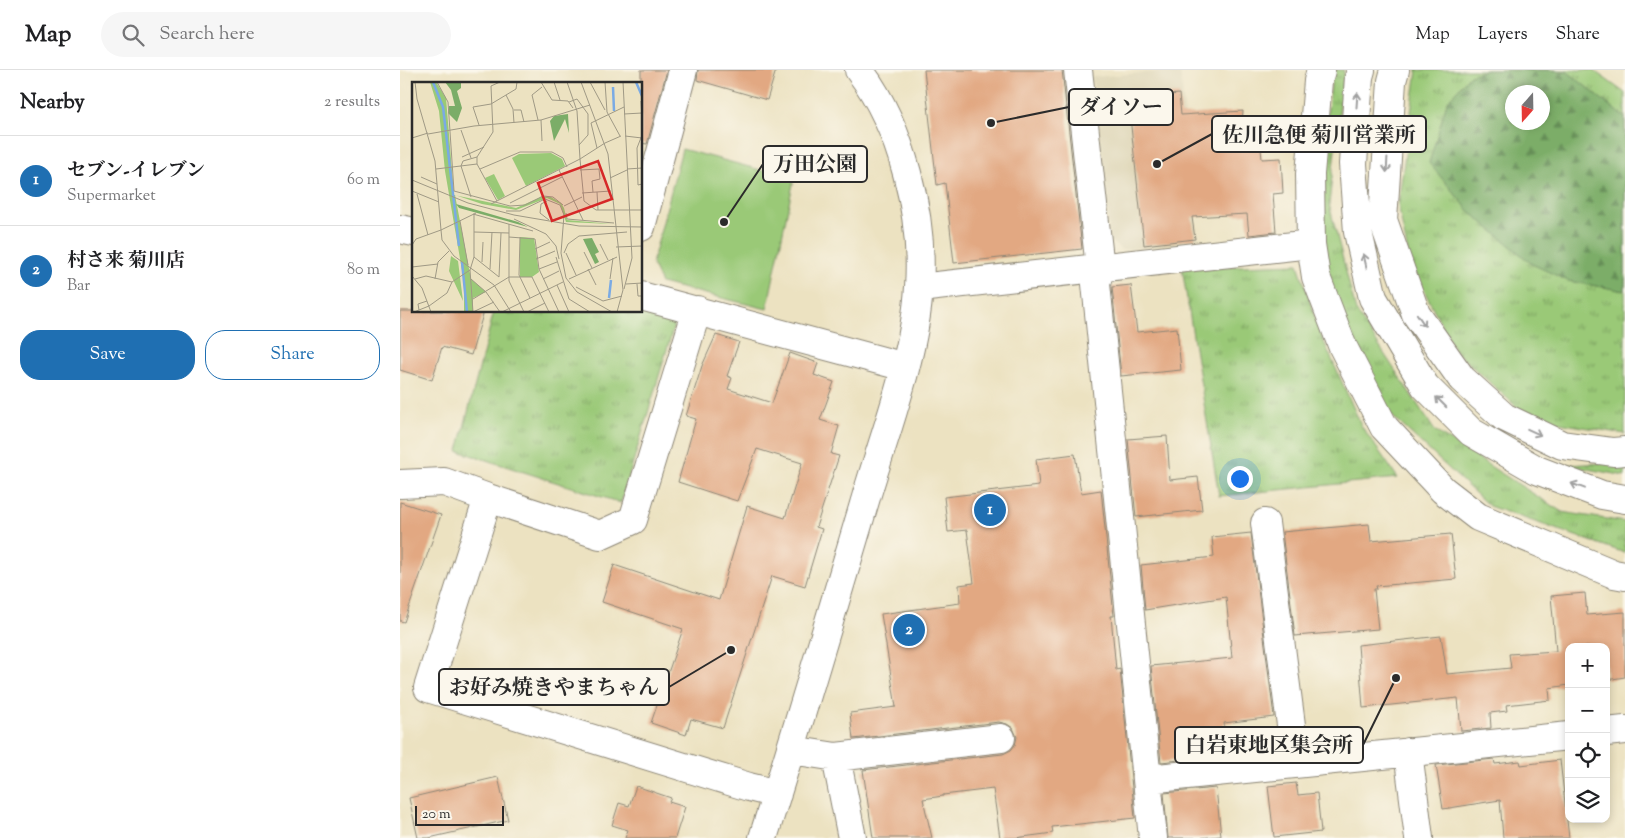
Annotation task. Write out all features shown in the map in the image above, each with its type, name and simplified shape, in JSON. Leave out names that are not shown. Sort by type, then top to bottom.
[{"type":"main road","points":[[642,223],[683,70]]},
{"type":"main road","points":[[763,838],[905,368],[919,288],[920,256],[915,217],[903,162],[891,125],[858,70]]},
{"type":"main road","points":[[1078,70],[1100,268],[1096,284],[1153,838]]},
{"type":"main road","points":[[1321,70],[1318,81],[1310,174],[1311,244],[1316,277],[1342,345],[1384,427],[1444,490],[1478,517],[1569,556],[1614,574],[1625,576]]},
{"type":"main road","points":[[1361,70],[1353,164],[1358,232],[1373,298],[1425,386],[1471,432],[1538,470],[1602,495],[1625,499]]},
{"type":"main road","points":[[1395,70],[1392,81],[1383,220],[1416,314],[1462,379],[1504,418],[1562,444],[1613,452],[1625,451]]},
{"type":"main road","points":[[919,288],[1311,244]]},
{"type":"main road","points":[[642,296],[905,368]]},
{"type":"main road","points":[[400,484],[444,482],[600,535],[633,520],[697,310]]},
{"type":"main road","points":[[488,498],[428,688],[777,794]]},
{"type":"main road","points":[[1265,524],[1296,764]]},
{"type":"main road","points":[[1610,732],[1625,730]]},
{"type":"main road","points":[[1148,779],[1565,736]]},
{"type":"main road","points":[[791,750],[836,757],[1001,738]]},
{"type":"main road","points":[[1408,752],[1420,838]]},
{"type":"main road","points":[[836,757],[852,838]]},
{"type":"shaded area","points":[[1180,70],[1198,241],[1122,250],[1110,241],[1092,77]]},
{"type":"green space","points":[[1333,70],[1344,70],[1329,204],[1356,311],[1435,431],[1562,512],[1625,522],[1625,553],[1489,506],[1391,415],[1338,319],[1315,208]]},
{"type":"green space","points":[[1417,70],[1593,70],[1625,93],[1625,434],[1529,418],[1455,351],[1410,263],[1398,205]]},
{"type":"green space","points":[[1487,70],[1549,70],[1568,72],[1625,118],[1625,291],[1568,281],[1532,264],[1470,212],[1429,163],[1447,102],[1470,75]]},
{"type":"green space","points":[[682,149],[794,179],[767,309],[661,283],[652,264]]},
{"type":"green space","points":[[1298,264],[1320,333],[1362,427],[1398,478],[1219,496],[1182,268]]},
{"type":"green space","points":[[642,310],[676,319],[621,503],[458,451],[494,312],[642,312]]},
{"type":"green space","points":[[1625,462],[1625,476],[1566,465]]},
{"type":"building","points":[[641,70],[667,70],[647,144],[642,143]]},
{"type":"building","points":[[698,70],[776,70],[767,100],[697,80]]},
{"type":"building","points":[[924,70],[1062,70],[1082,249],[954,263],[945,183],[937,185]]},
{"type":"building","points":[[1179,94],[1181,115],[1243,111],[1242,122],[1258,120],[1262,159],[1281,158],[1283,193],[1273,194],[1276,232],[1249,235],[1247,214],[1192,217],[1195,239],[1144,245],[1128,99]]},
{"type":"building","points":[[1131,285],[1137,332],[1177,328],[1181,370],[1121,376],[1112,287]]},
{"type":"building","points":[[400,311],[484,312],[471,355],[442,347],[432,380],[400,370]]},
{"type":"building","points":[[716,335],[739,342],[727,376],[732,378],[728,389],[772,403],[790,353],[818,363],[814,375],[834,382],[820,420],[839,426],[831,454],[839,456],[816,527],[822,529],[805,586],[772,576],[723,728],[691,719],[686,735],[651,723],[683,629],[602,602],[614,565],[719,600],[747,506],[785,518],[802,463],[757,449],[737,501],[678,482],[696,419],[686,416],[702,366]]},
{"type":"building","points":[[1167,436],[1170,480],[1198,477],[1202,510],[1136,517],[1128,439]]},
{"type":"building","points":[[1075,454],[1081,493],[1101,490],[1114,616],[1111,616],[1116,670],[1120,669],[1135,818],[1052,827],[1053,833],[1000,838],[993,789],[923,799],[932,838],[873,838],[863,770],[1003,754],[1011,750],[1015,745],[1017,737],[1013,728],[999,722],[853,739],[850,713],[896,707],[881,614],[960,603],[959,585],[974,583],[967,530],[948,532],[944,497],[1039,486],[1036,459]]},
{"type":"building","points":[[400,502],[441,515],[404,622],[400,621]]},
{"type":"building","points":[[1369,524],[1371,541],[1451,534],[1456,579],[1376,586],[1377,589],[1374,589],[1378,629],[1295,636],[1282,532]]},
{"type":"building","points":[[1251,533],[1274,717],[1224,723],[1228,755],[1161,762],[1151,666],[1232,658],[1226,597],[1145,610],[1141,565],[1214,557],[1212,537]]},
{"type":"building","points":[[1585,593],[1587,615],[1625,612],[1625,677],[1610,679],[1610,643],[1565,643],[1565,686],[1549,688],[1550,700],[1506,705],[1507,711],[1490,713],[1491,728],[1461,731],[1458,698],[1363,708],[1358,645],[1441,636],[1447,674],[1511,668],[1509,654],[1556,651],[1551,596]]},
{"type":"building","points":[[1494,759],[1495,764],[1520,761],[1521,765],[1560,760],[1565,803],[1565,823],[1567,823],[1569,838],[1503,838],[1500,800],[1443,809],[1436,765]]},
{"type":"building","points":[[498,777],[508,820],[429,838],[418,838],[409,798]]},
{"type":"building","points":[[1296,783],[1298,795],[1317,793],[1321,832],[1274,837],[1268,786]]},
{"type":"building","points":[[636,786],[671,798],[669,802],[685,807],[675,838],[625,838],[628,830],[612,825],[619,803],[629,806]]},
{"type":"building","points":[[1216,788],[1221,836],[1168,838],[1164,793]]},
{"type":"place","name":"ダイソー","points":[[991,123]]},
{"type":"place","name":"佐川急便 菊川営業所","points":[[1157,164]]},
{"type":"place","name":"万田公園","points":[[724,222]]},
{"type":"place","name":"セブン-イレブン","points":[[990,510]]},
{"type":"place","name":"村さ来 菊川店","points":[[909,630]]},
{"type":"place","name":"お好み焼きやまちゃん","points":[[731,650]]},
{"type":"place","name":"白岩東地区集会所","points":[[1396,678]]}]
